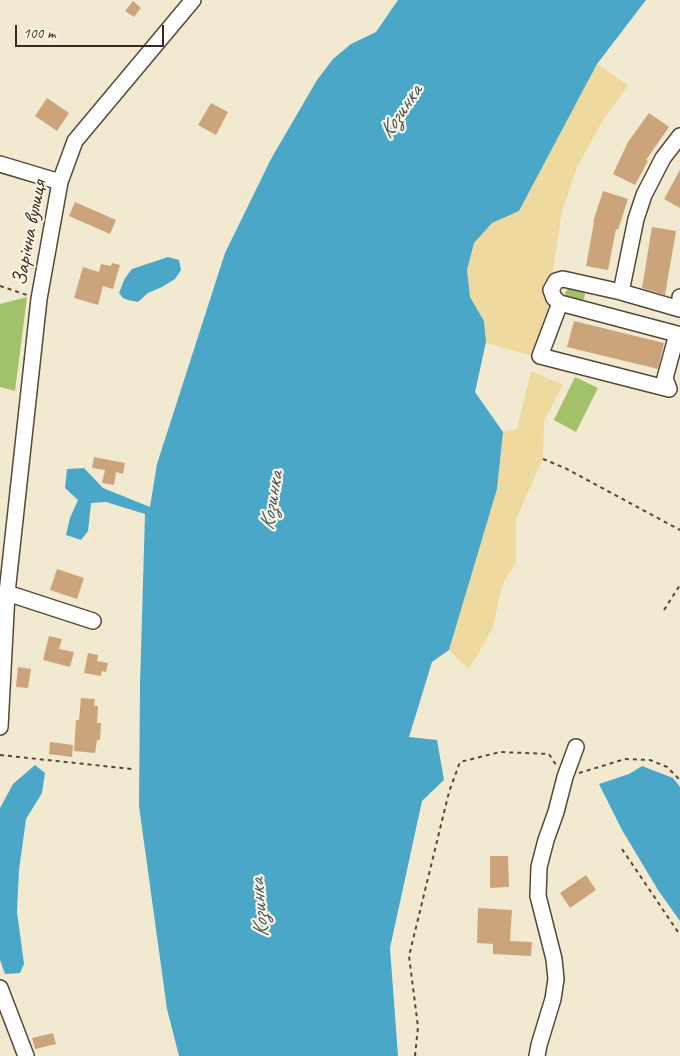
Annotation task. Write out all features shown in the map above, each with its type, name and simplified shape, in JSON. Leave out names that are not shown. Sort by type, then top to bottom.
[{"type":"street","name":"Зарічна вулиця","points":[[0,727],[4,595],[39,299],[60,182],[75,140],[193,0]]},
{"type":"street","points":[[621,292],[636,219],[644,196],[664,158],[680,136]]},
{"type":"street","points":[[0,164],[60,182]]},
{"type":"street","points":[[678,335],[560,303],[554,298],[551,290],[556,281],[564,279],[621,292],[680,309]]},
{"type":"street","points":[[678,335],[672,326],[672,321],[680,309],[680,297]]},
{"type":"street","points":[[560,303],[540,356],[669,389],[665,378],[678,335]]},
{"type":"street","points":[[4,595],[93,621]]},
{"type":"street","points":[[538,1056],[553,999],[556,979],[554,959],[538,896],[539,867],[565,777],[576,747]]},
{"type":"street","points":[[1,993],[26,1056]]},
{"type":"path","points":[[0,286],[39,299]]},
{"type":"path","points":[[543,459],[565,468],[680,530]]},
{"type":"path","points":[[664,610],[680,584]]},
{"type":"path","points":[[415,1056],[418,1027],[409,956],[450,792],[460,762],[500,752],[548,754],[565,777],[625,759],[650,760],[667,767],[680,780]]},
{"type":"path","points":[[0,755],[132,769]]},
{"type":"path","points":[[622,848],[680,935]]},
{"type":"green space","points":[[568,288],[583,289],[585,295],[583,301],[566,299],[565,293]]},
{"type":"green space","points":[[27,297],[15,391],[0,387],[0,304]]},
{"type":"green space","points":[[575,377],[598,388],[576,432],[554,420]]},
{"type":"sand","points":[[597,64],[628,85],[602,122],[577,167],[562,212],[552,276],[545,284],[544,296],[549,304],[533,356],[486,343],[484,321],[470,297],[467,270],[474,243],[492,223],[519,211]]},
{"type":"sand","points":[[531,371],[563,385],[544,421],[543,459],[516,519],[516,563],[502,585],[493,628],[469,669],[449,650],[497,489],[503,432],[517,429]]},
{"type":"water","name":"Козинка","points":[[398,0],[646,0],[597,64],[519,211],[492,223],[474,243],[467,270],[470,297],[484,321],[486,342],[475,392],[503,432],[497,489],[449,650],[432,662],[409,737],[437,740],[444,780],[422,801],[390,948],[398,1056],[179,1056],[167,1009],[139,806],[145,514],[106,502],[91,503],[88,531],[81,540],[66,535],[70,518],[78,500],[65,488],[67,469],[84,468],[103,488],[150,507],[157,464],[225,253],[271,159],[317,80],[333,59],[351,44],[376,32]]},
{"type":"water","points":[[168,257],[179,260],[181,270],[175,279],[148,293],[138,302],[123,298],[119,293],[125,278],[132,269]]},
{"type":"water","points":[[35,765],[45,773],[42,793],[26,819],[19,870],[17,912],[24,964],[20,973],[5,974],[0,960],[0,808],[13,784]]},
{"type":"water","points":[[642,766],[673,778],[680,787],[680,921],[658,890],[622,830],[599,784],[629,774]]},
{"type":"building","points":[[133,1],[141,8],[134,17],[125,11]]},
{"type":"building","points":[[47,98],[69,113],[57,131],[35,116]]},
{"type":"building","points":[[211,103],[228,112],[216,135],[198,125]]},
{"type":"building","points":[[649,113],[669,127],[646,160],[648,161],[635,185],[613,174],[628,142]]},
{"type":"building","points":[[680,170],[680,208],[664,199]]},
{"type":"building","points":[[603,191],[628,199],[618,230],[616,229],[608,270],[586,266],[593,222]]},
{"type":"building","points":[[75,202],[116,220],[110,234],[69,216]]},
{"type":"building","points":[[652,227],[676,231],[665,295],[642,288]]},
{"type":"building","points":[[112,263],[120,265],[113,289],[103,286],[98,305],[74,298],[83,267],[99,272],[101,264],[111,266]]},
{"type":"building","points":[[574,321],[664,343],[658,369],[567,347]]},
{"type":"building","points":[[94,457],[125,463],[123,474],[116,472],[114,485],[102,483],[105,470],[92,468]]},
{"type":"building","points":[[57,569],[84,578],[77,599],[50,590]]},
{"type":"building","points":[[49,636],[62,639],[59,649],[74,652],[70,667],[43,660]]},
{"type":"building","points":[[88,653],[98,655],[97,661],[108,663],[106,672],[102,671],[101,676],[84,673]]},
{"type":"building","points":[[18,667],[31,669],[28,688],[16,687]]},
{"type":"building","points":[[81,698],[95,699],[94,706],[98,706],[97,723],[101,723],[100,740],[97,740],[95,753],[74,751],[76,720],[79,720]]},
{"type":"building","points":[[50,742],[73,745],[72,757],[49,754]]},
{"type":"building","points":[[490,856],[508,856],[509,887],[490,888]]},
{"type":"building","points":[[586,875],[596,890],[570,908],[560,893]]},
{"type":"building","points":[[478,908],[512,910],[510,941],[532,942],[531,956],[493,954],[493,944],[477,943]]},
{"type":"building","points":[[53,1033],[56,1044],[35,1049],[32,1038]]}]
